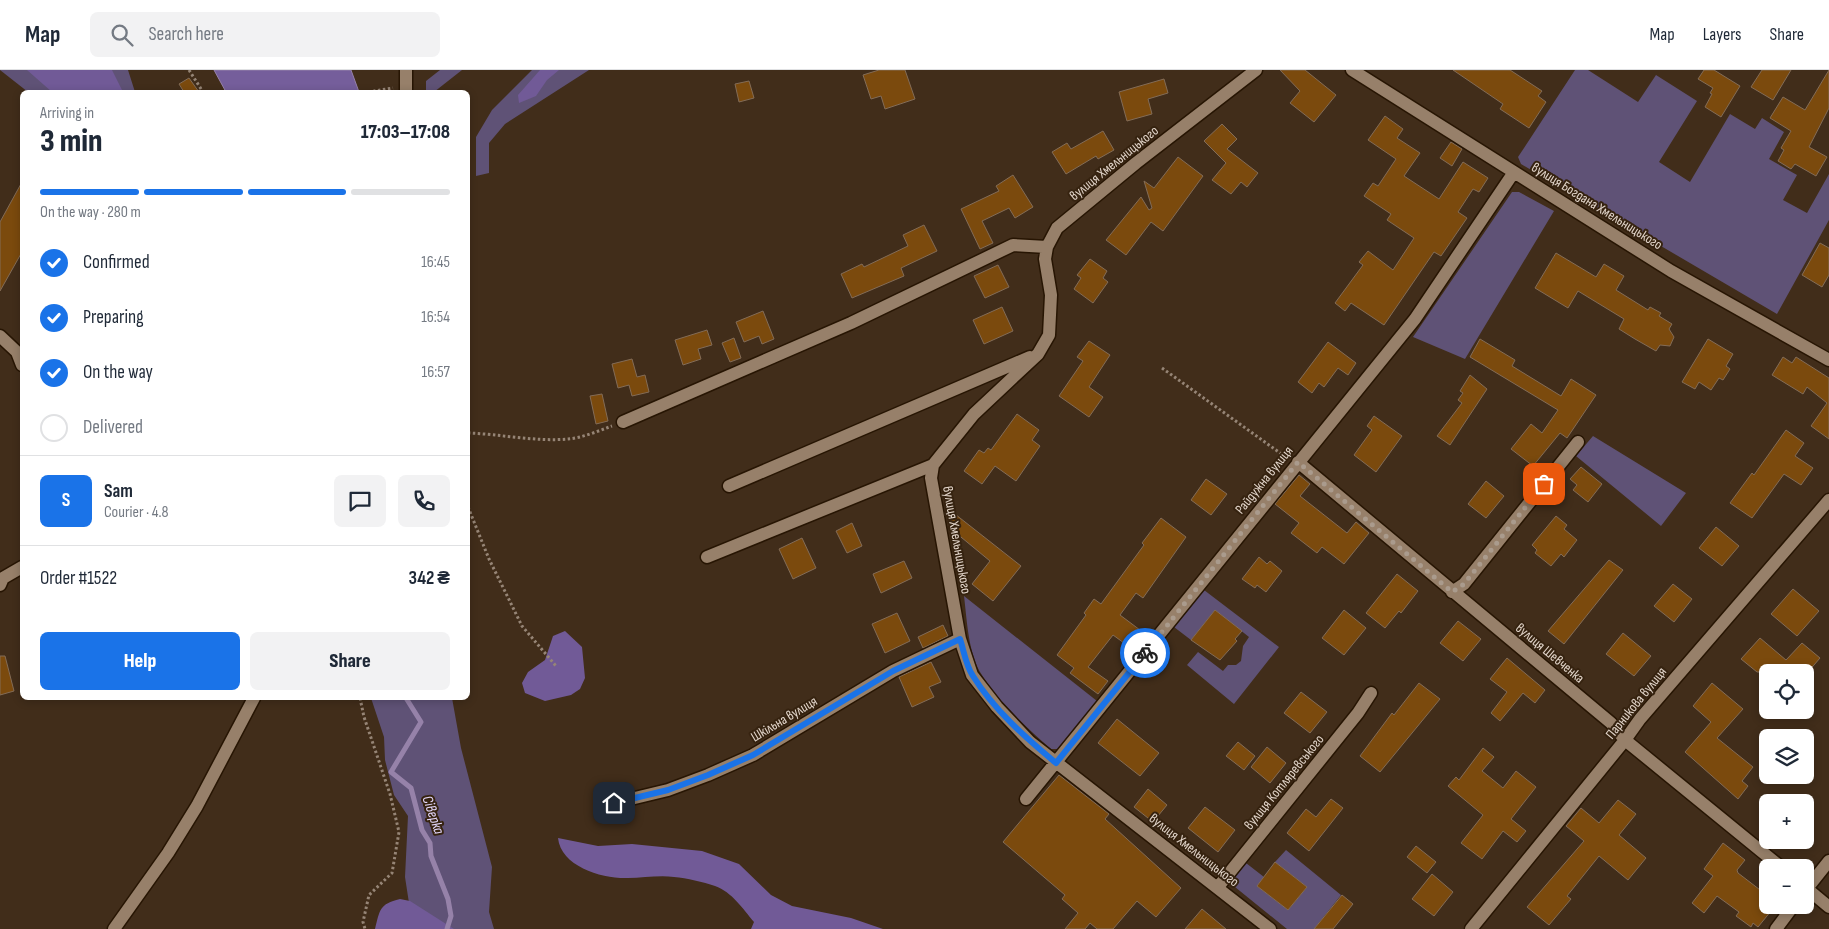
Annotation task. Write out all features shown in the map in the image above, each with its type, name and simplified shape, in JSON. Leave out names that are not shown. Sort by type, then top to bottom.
[{"type":"street","points":[[406,70],[406,90]]},
{"type":"street","name":"вулиця Хмельницького","points":[[1047,247],[1057,228],[1136,163],[1256,70]]},
{"type":"street","name":"вулиця Богдана Хмельницького","points":[[1352,70],[1672,271],[1829,360]]},
{"type":"street","name":"Райдужна вулиця","points":[[1026,799],[1415,319],[1514,172]]},
{"type":"street","points":[[623,422],[851,323],[1013,245],[1047,247],[1045,259],[1051,296],[1049,335],[1038,354],[974,414],[933,465],[708,558]]},
{"type":"street","points":[[0,336],[17,352],[20,360]]},
{"type":"street","points":[[729,486],[1038,354]]},
{"type":"street","points":[[1452,592],[1464,584],[1578,442]]},
{"type":"street","name":"вулиця Шевченка","points":[[1297,463],[1611,723],[1625,740],[1771,859]]},
{"type":"street","name":"вулиця Хмельницького","points":[[933,465],[931,478],[960,639],[972,674],[997,707],[1030,742],[1270,929]]},
{"type":"street","name":"Парникова вулиця","points":[[1471,929],[1640,719],[1829,500]]},
{"type":"street","points":[[0,585],[3,578],[20,568]]},
{"type":"street","name":"Шкільна вулиця","points":[[614,803],[668,790],[753,755],[893,671],[960,639]]},
{"type":"street","name":"вулиця Котляревського","points":[[1218,888],[1358,713],[1371,693]]},
{"type":"street","points":[[114,929],[168,852],[197,806],[253,700]]},
{"type":"street","points":[[1814,879],[1829,861]]},
{"type":"street","points":[[1814,895],[1829,907]]},
{"type":"street","points":[[1776,929],[1787,914]]},
{"type":"path","points":[[189,70],[202,90]]},
{"type":"path","points":[[1162,368],[1297,463]]},
{"type":"path","points":[[470,433],[502,434],[551,440],[570,439],[623,422]]},
{"type":"path","points":[[470,512],[489,559],[522,626],[556,666]]},
{"type":"path","points":[[360,700],[364,717],[390,794],[399,832],[392,873],[370,895],[363,922],[365,929]]},
{"type":"shaded area","points":[[0,70],[128,70],[134,90],[25,90]]},
{"type":"shaded area","points":[[27,70],[112,70],[122,90],[50,90]]},
{"type":"shaded area","points":[[214,70],[351,70],[358,90],[225,90]]},
{"type":"shaded area","points":[[440,70],[462,70],[437,90],[426,90],[426,81]]},
{"type":"shaded area","points":[[532,70],[589,70],[505,124],[489,143],[489,173],[476,176],[476,137],[492,110]]},
{"type":"shaded area","points":[[540,70],[559,70],[547,80],[536,96],[519,103],[518,95]]},
{"type":"shaded area","points":[[1575,70],[1588,70],[1638,102],[1656,75],[1697,101],[1659,162],[1690,182],[1730,114],[1755,129],[1762,118],[1784,132],[1769,159],[1797,175],[1783,200],[1807,213],[1829,174],[1829,220],[1777,314],[1521,164],[1518,157]]},
{"type":"shaded area","points":[[1512,192],[1519,192],[1554,211],[1465,359],[1413,337]]},
{"type":"shaded area","points":[[1593,436],[1686,493],[1661,526],[1576,456]]},
{"type":"shaded area","points":[[1204,590],[1279,647],[1234,704],[1187,665],[1198,652],[1223,671],[1228,665],[1236,665],[1241,661],[1243,646],[1249,637],[1215,610],[1191,640],[1174,627]]},
{"type":"shaded area","points":[[964,596],[1097,701],[1058,749],[1051,749],[1022,722],[995,693],[980,672],[970,645]]},
{"type":"shaded area","points":[[565,631],[582,647],[585,678],[580,689],[571,695],[545,701],[525,693],[522,683],[528,672],[545,660],[553,636]]},
{"type":"shaded area","points":[[372,700],[452,700],[461,748],[492,867],[489,912],[494,929],[413,929],[405,877],[408,816],[394,795],[385,760],[384,737]]},
{"type":"shaded area","points":[[558,838],[598,846],[632,844],[702,851],[739,864],[771,895],[792,906],[851,918],[883,929],[751,929],[754,922],[737,901],[727,892],[715,886],[663,876],[618,878],[596,873],[575,864],[567,857],[561,848]]},
{"type":"shaded area","points":[[1286,850],[1341,895],[1314,929],[1287,929],[1235,887],[1235,876],[1246,863],[1264,877],[1257,886],[1288,910],[1307,887],[1275,862]]},
{"type":"shaded area","points":[[400,899],[410,901],[454,929],[375,929],[378,917],[384,906]]},
{"type":"building","points":[[879,70],[905,70],[915,99],[885,109],[881,96],[871,99],[863,75]]},
{"type":"building","points":[[1280,70],[1305,70],[1336,95],[1314,122],[1290,103],[1300,91]]},
{"type":"building","points":[[1453,70],[1510,70],[1542,91],[1538,96],[1546,102],[1529,128],[1500,109],[1503,104]]},
{"type":"building","points":[[1704,70],[1714,70],[1740,86],[1721,117],[1705,107],[1713,88],[1698,79]]},
{"type":"building","points":[[1762,70],[1791,70],[1773,100],[1751,87]]},
{"type":"building","points":[[1829,70],[1829,108],[1809,147],[1827,157],[1816,176],[1795,164],[1791,169],[1778,161],[1784,150],[1781,148],[1791,131],[1770,118],[1783,97],[1805,110]]},
{"type":"building","points":[[189,78],[198,90],[183,90],[179,84]]},
{"type":"building","points":[[1164,79],[1168,93],[1148,99],[1152,114],[1127,121],[1119,92]]},
{"type":"building","points":[[749,81],[754,98],[739,102],[735,84]]},
{"type":"building","points":[[1385,116],[1403,129],[1397,138],[1420,153],[1404,176],[1439,199],[1463,162],[1488,178],[1479,192],[1473,189],[1458,212],[1467,218],[1441,256],[1434,252],[1384,325],[1351,303],[1345,311],[1335,303],[1363,265],[1359,262],[1368,251],[1393,270],[1414,238],[1387,220],[1391,214],[1364,196],[1373,183],[1378,186],[1396,159],[1368,140]]},
{"type":"building","points":[[1222,124],[1237,139],[1227,149],[1258,173],[1247,187],[1241,182],[1231,194],[1212,180],[1226,163],[1204,141]]},
{"type":"building","points":[[1103,131],[1114,150],[1098,159],[1096,156],[1066,174],[1052,152],[1067,143],[1071,149]]},
{"type":"building","points":[[1451,142],[1462,149],[1452,166],[1440,158]]},
{"type":"building","points":[[1178,157],[1203,176],[1163,231],[1151,222],[1126,255],[1106,240],[1141,197],[1149,210],[1152,208],[1144,181],[1154,188]]},
{"type":"building","points":[[1013,175],[1033,207],[1015,218],[1009,208],[982,221],[993,243],[980,249],[961,209],[999,191],[996,186]]},
{"type":"building","points":[[20,186],[20,256],[0,291],[0,222]]},
{"type":"building","points":[[924,225],[937,251],[901,268],[904,276],[852,298],[841,274],[862,264],[864,267],[908,246],[903,235]]},
{"type":"building","points":[[1820,243],[1829,248],[1829,275],[1822,287],[1802,275]]},
{"type":"building","points":[[1556,253],[1596,277],[1604,264],[1624,276],[1616,290],[1648,310],[1650,307],[1661,313],[1659,316],[1672,324],[1669,329],[1674,337],[1670,346],[1660,345],[1656,351],[1635,339],[1619,329],[1624,319],[1578,291],[1568,308],[1535,288]]},
{"type":"building","points":[[1090,259],[1107,271],[1103,278],[1108,282],[1093,303],[1074,289],[1081,278],[1077,275]]},
{"type":"building","points":[[998,265],[1009,287],[985,298],[974,276]]},
{"type":"building","points":[[1002,307],[1013,331],[984,344],[973,320]]},
{"type":"building","points":[[763,311],[774,339],[762,344],[759,336],[744,342],[736,322]]},
{"type":"building","points":[[707,330],[712,345],[698,349],[701,359],[683,365],[675,340]]},
{"type":"building","points":[[734,338],[741,358],[730,362],[722,343]]},
{"type":"building","points":[[1480,339],[1515,360],[1512,366],[1561,396],[1571,379],[1596,395],[1567,438],[1560,433],[1533,466],[1511,449],[1531,424],[1542,433],[1558,410],[1470,357]]},
{"type":"building","points":[[1708,339],[1733,354],[1726,366],[1730,369],[1723,380],[1719,378],[1711,390],[1699,382],[1695,389],[1682,382]]},
{"type":"building","points":[[1089,341],[1110,355],[1089,387],[1103,397],[1089,417],[1059,396],[1083,361],[1077,357]]},
{"type":"building","points":[[1328,342],[1356,363],[1348,375],[1338,368],[1324,387],[1319,383],[1312,393],[1298,382]]},
{"type":"building","points":[[1783,357],[1792,363],[1796,357],[1829,378],[1829,439],[1811,426],[1827,403],[1807,387],[1803,394],[1772,375]]},
{"type":"building","points":[[632,359],[637,377],[645,375],[649,392],[632,396],[629,385],[618,388],[612,364]]},
{"type":"building","points":[[1470,375],[1487,389],[1450,445],[1437,436],[1462,403],[1458,400],[1463,393],[1460,391]]},
{"type":"building","points":[[602,394],[608,421],[596,424],[590,396]]},
{"type":"building","points":[[1017,414],[1039,430],[1032,440],[1040,446],[1016,481],[995,466],[982,484],[964,471],[979,450],[984,453],[988,448],[991,450]]},
{"type":"building","points":[[1374,416],[1402,436],[1376,472],[1354,455],[1372,430],[1367,426]]},
{"type":"building","points":[[1786,430],[1804,443],[1795,456],[1813,468],[1801,485],[1784,474],[1752,518],[1730,503],[1752,473],[1754,475]]},
{"type":"building","points":[[1581,467],[1602,484],[1588,502],[1573,490],[1577,485],[1570,479]]},
{"type":"building","points":[[1299,475],[1310,484],[1300,496],[1347,533],[1356,522],[1369,533],[1344,564],[1322,547],[1317,553],[1291,533],[1299,523],[1275,504]]},
{"type":"building","points":[[1206,479],[1227,494],[1211,515],[1191,500]]},
{"type":"building","points":[[1486,481],[1504,496],[1486,518],[1468,504]]},
{"type":"building","points":[[946,507],[1021,566],[993,601],[972,584],[990,561],[950,528]]},
{"type":"building","points":[[1556,516],[1567,525],[1564,529],[1577,540],[1564,557],[1561,554],[1551,566],[1535,553],[1537,550],[1532,545]]},
{"type":"building","points":[[1161,518],[1186,537],[1143,598],[1136,593],[1120,615],[1148,636],[1135,651],[1113,635],[1088,667],[1108,681],[1098,694],[1070,673],[1074,668],[1057,655],[1086,615],[1084,613],[1094,599],[1101,604],[1144,545],[1142,543]]},
{"type":"building","points":[[852,523],[862,546],[847,553],[836,531]]},
{"type":"building","points":[[1716,527],[1739,546],[1722,566],[1699,548]]},
{"type":"building","points":[[802,538],[816,568],[793,579],[779,549]]},
{"type":"building","points":[[1259,557],[1267,564],[1270,561],[1282,571],[1266,592],[1257,585],[1255,588],[1242,579]]},
{"type":"building","points":[[1609,560],[1623,570],[1564,644],[1548,631]]},
{"type":"building","points":[[904,561],[912,578],[881,593],[873,574]]},
{"type":"building","points":[[1397,574],[1418,591],[1401,613],[1399,611],[1385,628],[1366,613]]},
{"type":"building","points":[[1673,584],[1692,599],[1674,622],[1654,606]]},
{"type":"building","points":[[1793,589],[1819,611],[1797,636],[1771,614]]},
{"type":"building","points":[[1215,610],[1242,631],[1235,639],[1237,641],[1220,660],[1191,640]]},
{"type":"building","points":[[1344,610],[1366,628],[1344,655],[1322,638]]},
{"type":"building","points":[[897,613],[910,641],[885,653],[872,624]]},
{"type":"building","points":[[1458,621],[1481,639],[1463,661],[1440,643]]},
{"type":"building","points":[[943,625],[948,636],[923,648],[918,637]]},
{"type":"building","points":[[1623,633],[1651,656],[1634,676],[1606,654]]},
{"type":"building","points":[[1760,638],[1786,660],[1802,643],[1820,658],[1814,665],[1759,664],[1759,672],[1741,659]]},
{"type":"building","points":[[0,656],[5,656],[14,691],[0,695]]},
{"type":"building","points":[[1507,658],[1545,690],[1535,703],[1523,693],[1500,721],[1491,713],[1507,692],[1490,679]]},
{"type":"building","points":[[931,662],[941,682],[929,687],[934,697],[912,707],[899,677]]},
{"type":"building","points":[[1419,683],[1440,699],[1380,772],[1360,756],[1392,713],[1394,715]]},
{"type":"building","points":[[1712,683],[1743,709],[1717,738],[1753,767],[1742,781],[1748,786],[1738,799],[1685,752],[1711,722],[1693,706]]},
{"type":"building","points":[[1301,692],[1327,712],[1310,733],[1284,713]]},
{"type":"building","points":[[1117,719],[1159,753],[1140,776],[1098,743]]},
{"type":"building","points":[[1238,742],[1255,756],[1244,770],[1226,756]]},
{"type":"building","points":[[1267,747],[1286,763],[1270,783],[1251,767]]},
{"type":"building","points":[[1483,748],[1494,757],[1482,771],[1503,788],[1516,771],[1536,787],[1511,819],[1526,831],[1517,842],[1503,831],[1482,859],[1461,843],[1483,815],[1448,786],[1456,777],[1459,780]]},
{"type":"building","points":[[1059,775],[1109,814],[1105,819],[1181,888],[1156,917],[1137,901],[1113,929],[1097,929],[1090,923],[1085,929],[1065,929],[1078,913],[1062,899],[1065,895],[1003,842]]},
{"type":"building","points":[[1148,789],[1167,805],[1153,822],[1134,807]]},
{"type":"building","points":[[1331,799],[1343,808],[1309,851],[1287,833],[1306,809],[1316,817]]},
{"type":"building","points":[[1618,800],[1636,814],[1619,835],[1646,858],[1628,880],[1599,856],[1567,896],[1571,899],[1549,925],[1527,907],[1584,841],[1566,826],[1581,808],[1599,823]]},
{"type":"building","points":[[1205,807],[1235,830],[1218,852],[1188,828]]},
{"type":"building","points":[[1723,843],[1745,860],[1737,870],[1738,873],[1759,889],[1759,914],[1769,914],[1758,927],[1753,923],[1751,927],[1736,916],[1739,912],[1717,896],[1704,913],[1692,903],[1713,876],[1704,869]]},
{"type":"building","points":[[1416,846],[1436,862],[1427,873],[1407,857]]},
{"type":"building","points":[[1275,862],[1307,887],[1288,910],[1257,886]]},
{"type":"building","points":[[1432,874],[1453,892],[1434,916],[1412,899]]},
{"type":"building","points":[[1342,895],[1353,904],[1333,929],[1314,929]]},
{"type":"building","points":[[1202,909],[1226,929],[1185,929]]},
{"type":"waterway","name":"Сіверка","points":[[407,700],[421,722],[391,772],[411,788],[422,830],[430,843],[431,856],[448,899],[451,916],[447,929]]},
{"type":"way so far","points":[[1145,653],[1298,462],[1452,592],[1464,584],[1544,484]]},
{"type":"route","points":[[614,803],[668,790],[753,755],[893,671],[960,639],[972,674],[997,707],[1030,742],[1056,763],[1145,653]]}]
